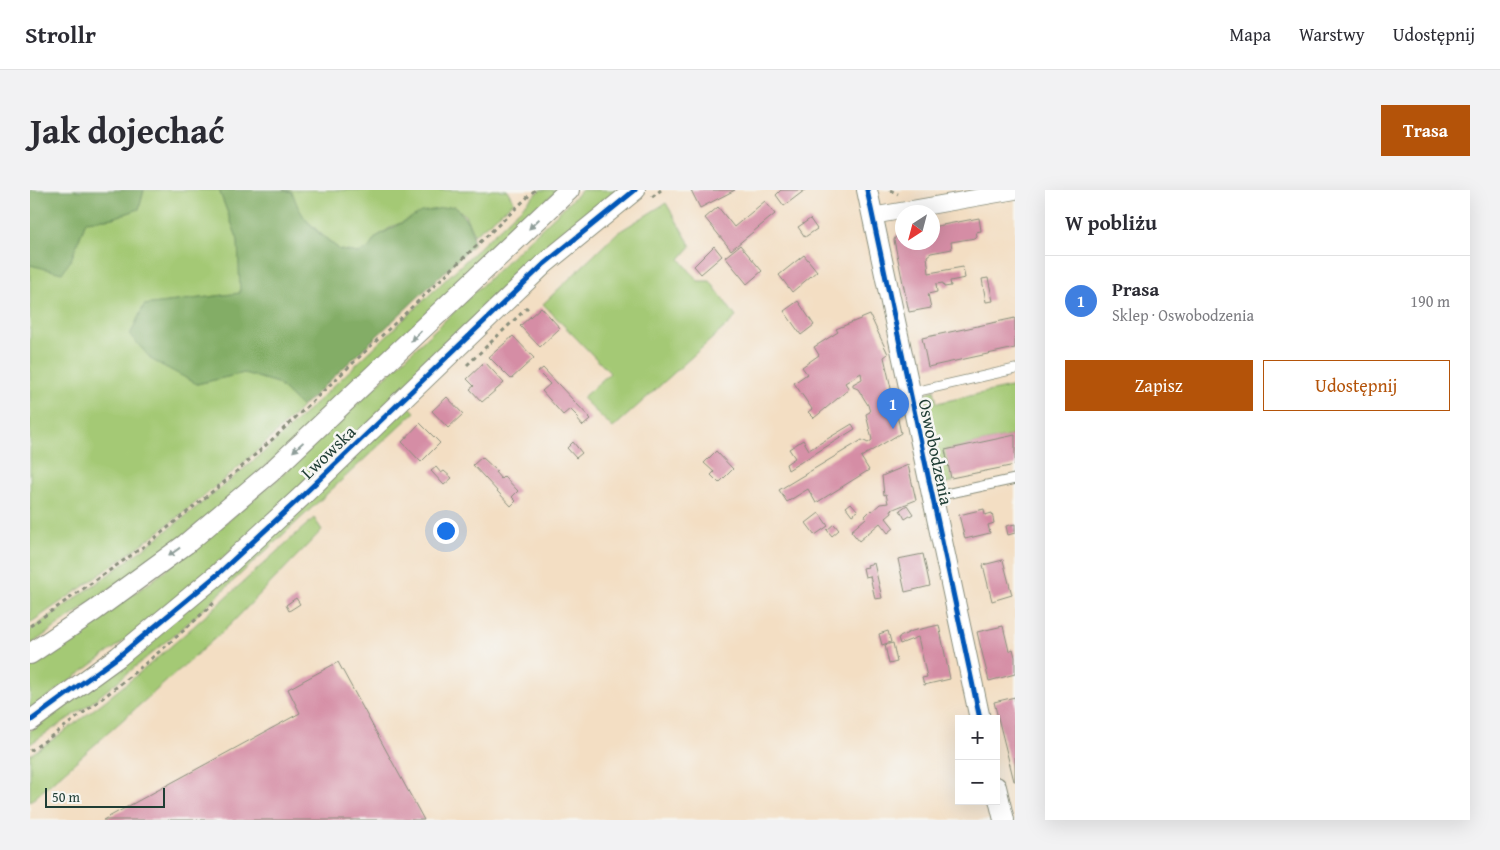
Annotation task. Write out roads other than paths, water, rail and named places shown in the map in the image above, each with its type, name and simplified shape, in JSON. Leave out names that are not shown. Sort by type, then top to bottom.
[{"type":"street","name":"Lwowska","points":[[30,654],[94,611],[186,544],[271,472],[569,190]]},
{"type":"street","name":"Lwowska","points":[[30,721],[118,657],[217,575],[544,264],[634,190]]},
{"type":"street","name":"Oswobodzenia","points":[[867,190],[979,715]]},
{"type":"street","points":[[872,216],[1015,191]]},
{"type":"street","points":[[1000,804],[1004,820]]},
{"type":"lane","points":[[909,393],[1015,369]]},
{"type":"lane","points":[[932,497],[1015,479]]},
{"type":"place","name":"Prasa","points":[[893,429]]}]
